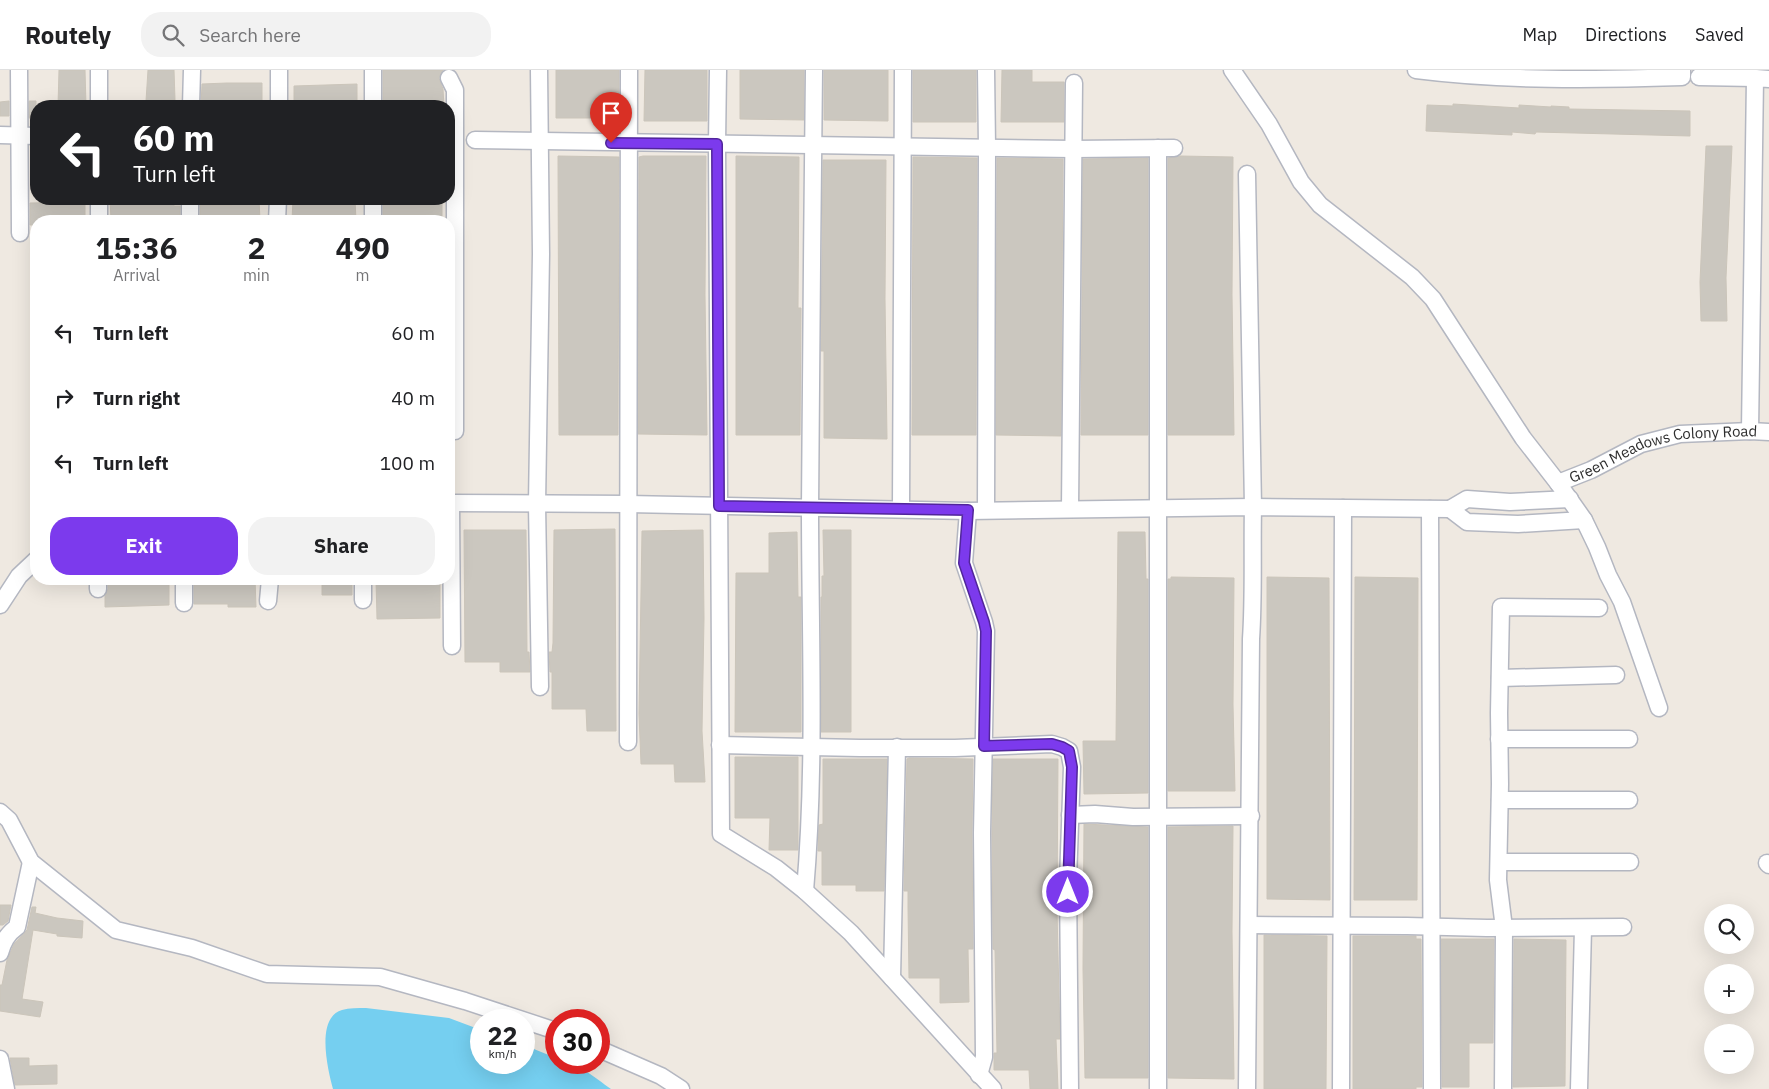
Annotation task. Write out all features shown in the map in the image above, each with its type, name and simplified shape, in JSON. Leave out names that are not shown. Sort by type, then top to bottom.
[{"type":"street","points":[[18,70],[20,234]]},
{"type":"street","points":[[99,70],[99,100]]},
{"type":"street","points":[[191,100],[192,70]]},
{"type":"street","points":[[278,100],[279,70]]},
{"type":"street","points":[[373,70],[373,100]]},
{"type":"street","points":[[539,70],[541,254],[537,504],[540,686]]},
{"type":"street","points":[[628,742],[629,70]]},
{"type":"street","points":[[718,70],[721,834],[776,868],[805,891],[851,933],[992,1089]]},
{"type":"street","points":[[805,891],[810,832],[811,747],[810,507],[814,70]]},
{"type":"street","points":[[901,509],[903,70]]},
{"type":"street","points":[[986,70],[988,147],[986,510]]},
{"type":"street","points":[[1232,70],[1269,124],[1301,182],[1320,205],[1412,277],[1433,299],[1523,438],[1570,499],[1584,520],[1622,602],[1659,708]]},
{"type":"street","points":[[1416,70],[1682,77],[1682,70]]},
{"type":"street","points":[[1700,77],[1762,78],[1750,431]]},
{"type":"street","points":[[449,78],[455,90],[454,100]]},
{"type":"street","points":[[1070,509],[1074,83]]},
{"type":"street","points":[[0,135],[30,136]]},
{"type":"street","points":[[475,140],[629,144],[1073,149],[1166,148],[1157,508],[1158,1089]]},
{"type":"street","points":[[1247,174],[1254,593],[1251,649],[1251,816],[1247,1089]]},
{"type":"street","name":"Green Meadows Colony Road","points":[[1558,483],[1590,470],[1641,444],[1680,434],[1769,432]]},
{"type":"street","points":[[455,503],[968,510],[1253,507],[1450,509],[1467,499],[1510,502],[1570,499]]},
{"type":"street","points":[[1341,1089],[1343,508]]},
{"type":"street","points":[[1430,509],[1432,1089]]},
{"type":"street","points":[[1450,509],[1467,522],[1518,524],[1584,520]]},
{"type":"street","points":[[968,510],[964,563],[986,631],[982,833],[984,1056],[978,1075]]},
{"type":"street","points":[[0,605],[19,576],[30,566]]},
{"type":"street","points":[[184,585],[184,603]]},
{"type":"street","points":[[268,601],[269,585]]},
{"type":"street","points":[[363,585],[363,600]]},
{"type":"street","points":[[451,585],[452,646]]},
{"type":"street","points":[[1503,1089],[1504,928],[1498,880],[1501,607],[1599,608]]},
{"type":"street","points":[[1500,678],[1616,675]]},
{"type":"street","points":[[1499,739],[1628,739]]},
{"type":"street","points":[[720,745],[897,747],[1052,744],[1069,751],[1072,767],[1068,881],[1070,925],[1068,946],[1070,1089]]},
{"type":"street","points":[[892,978],[897,747]]},
{"type":"street","points":[[1500,800],[1629,800]]},
{"type":"street","points":[[0,812],[9,820],[31,862],[116,930],[192,948],[267,974],[380,977],[465,1000],[545,1027]]},
{"type":"street","points":[[1070,815],[1251,816]]},
{"type":"street","points":[[0,953],[4,932],[17,927],[31,862]]},
{"type":"street","points":[[1499,862],[1630,862]]},
{"type":"street","points":[[1249,926],[1623,927]]},
{"type":"street","points":[[1579,1089],[1583,928]]},
{"type":"street","points":[[610,1054],[661,1076],[681,1089]]},
{"type":"street","points":[[0,1059],[6,1089]]},
{"type":"water","points":[[366,1008],[449,1018],[470,1026],[470,1074],[535,1074],[535,1049],[545,1054],[545,1074],[590,1074],[611,1089],[333,1089],[328,1070],[326,1045],[328,1023],[334,1015],[342,1010]]},
{"type":"building","points":[[59,70],[85,70],[86,100],[58,100]]},
{"type":"building","points":[[148,70],[174,70],[175,100],[146,100]]},
{"type":"building","points":[[383,70],[443,70],[439,78],[443,89],[444,100],[383,100]]},
{"type":"building","points":[[556,70],[619,70],[619,118],[556,118]]},
{"type":"building","points":[[645,70],[707,70],[707,121],[644,121]]},
{"type":"building","points":[[740,70],[804,70],[804,120],[740,119]]},
{"type":"building","points":[[824,70],[888,70],[888,121],[824,120]]},
{"type":"building","points":[[913,70],[976,70],[976,122],[913,122]]},
{"type":"building","points":[[1002,70],[1032,70],[1032,82],[1064,82],[1064,122],[1001,122]]},
{"type":"building","points":[[262,83],[262,100],[201,100],[202,84]]},
{"type":"building","points":[[357,84],[357,100],[294,100],[294,86]]},
{"type":"building","points":[[9,101],[9,116],[0,116],[0,102]]},
{"type":"building","points":[[29,101],[30,101],[30,118]]},
{"type":"building","points":[[1453,104],[1519,108],[1519,105],[1569,107],[1569,109],[1690,111],[1690,136],[1536,132],[1535,134],[1512,132],[1512,135],[1426,131],[1427,105],[1453,106]]},
{"type":"building","points":[[1706,146],[1732,146],[1726,278],[1727,321],[1701,321],[1700,282]]},
{"type":"building","points":[[558,156],[619,157],[618,435],[559,435]]},
{"type":"building","points":[[706,156],[707,435],[638,434],[639,157]]},
{"type":"building","points":[[736,156],[799,157],[798,308],[801,308],[800,435],[736,435]]},
{"type":"building","points":[[1180,156],[1233,157],[1234,435],[1168,435],[1168,158]]},
{"type":"building","points":[[913,157],[977,158],[976,435],[912,435]]},
{"type":"building","points":[[997,158],[1063,159],[1061,436],[996,435]]},
{"type":"building","points":[[1148,158],[1148,435],[1081,435],[1083,159]]},
{"type":"building","points":[[823,160],[886,160],[887,439],[824,438],[824,351],[821,351]]},
{"type":"building","points":[[30,205],[85,205],[85,215],[30,215]]},
{"type":"building","points":[[110,205],[180,206],[180,215],[111,215]]},
{"type":"building","points":[[200,205],[259,205],[260,215],[200,215]]},
{"type":"building","points":[[293,205],[355,205],[356,215],[292,215]]},
{"type":"building","points":[[383,205],[442,205],[442,215],[383,215]]},
{"type":"building","points":[[615,529],[616,731],[587,731],[586,709],[552,709],[552,672],[550,672],[549,652],[552,652],[553,643],[554,530]]},
{"type":"building","points":[[464,530],[526,530],[527,652],[529,652],[530,672],[500,672],[500,662],[465,662]]},
{"type":"building","points":[[703,530],[702,731],[705,782],[675,782],[674,764],[641,764],[639,714],[642,531]]},
{"type":"building","points":[[823,530],[851,530],[851,732],[821,732]]},
{"type":"building","points":[[797,532],[798,597],[801,597],[801,732],[735,732],[736,573],[769,573],[769,533]]},
{"type":"building","points":[[1118,532],[1145,532],[1146,579],[1148,579],[1148,793],[1084,794],[1083,741],[1116,741]]},
{"type":"building","points":[[1171,577],[1234,578],[1233,704],[1235,791],[1168,791],[1168,579],[1171,579]]},
{"type":"building","points":[[1267,577],[1329,578],[1330,900],[1267,899]]},
{"type":"building","points":[[1355,577],[1418,578],[1417,900],[1354,900]]},
{"type":"building","points":[[108,585],[169,585],[169,605],[105,607],[105,596]]},
{"type":"building","points":[[194,585],[255,585],[256,607],[228,607],[228,604],[194,604]]},
{"type":"building","points":[[322,585],[352,585],[352,595],[322,595]]},
{"type":"building","points":[[376,585],[440,585],[440,618],[377,619]]},
{"type":"building","points":[[735,757],[798,757],[798,850],[769,850],[770,818],[735,818]]},
{"type":"building","points":[[823,759],[887,759],[884,891],[856,891],[856,885],[822,885],[822,851],[818,851],[819,825],[823,824]]},
{"type":"building","points":[[907,759],[973,759],[973,949],[968,949],[969,1002],[940,1003],[940,978],[909,978],[908,891],[904,891]]},
{"type":"building","points":[[993,759],[1058,759],[1057,911],[1060,1039],[1056,1039],[1058,1089],[1030,1089],[1029,1070],[994,1070],[994,1053],[997,1053],[995,950],[993,949]]},
{"type":"building","points":[[1084,824],[1148,827],[1148,1078],[1085,1078],[1083,969]]},
{"type":"building","points":[[1233,826],[1234,1079],[1168,1078],[1168,827]]},
{"type":"building","points":[[0,905],[11,905],[8,921],[3,925],[0,925]]},
{"type":"building","points":[[32,907],[36,907],[35,913],[83,921],[82,938],[57,936],[57,934],[33,930],[22,999],[43,1002],[40,1017],[0,1011],[0,985],[2,985],[7,960],[14,944],[27,930]]},
{"type":"building","points":[[1264,935],[1327,936],[1326,1089],[1264,1089]]},
{"type":"building","points":[[1353,936],[1416,936],[1416,939],[1421,939],[1422,1087],[1416,1087],[1416,1089],[1353,1089]]},
{"type":"building","points":[[1441,939],[1494,939],[1493,1043],[1469,1043],[1469,1087],[1442,1087]]},
{"type":"building","points":[[1514,939],[1566,940],[1565,1086],[1513,1087]]},
{"type":"building","points":[[10,1058],[29,1058],[29,1066],[57,1065],[57,1084],[15,1085]]},
{"type":"route","points":[[611,143],[717,144],[719,506],[968,510],[963,554],[964,563],[986,631],[984,746],[1052,744],[1069,751],[1072,767],[1070,782],[1068,892]]}]
